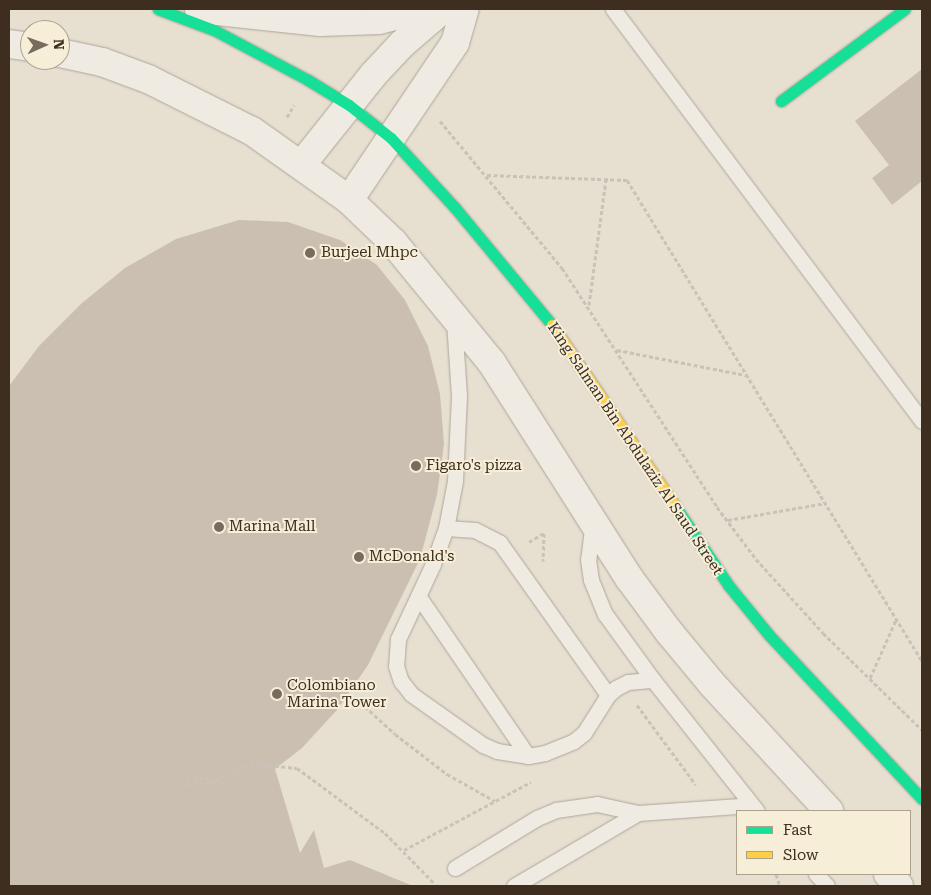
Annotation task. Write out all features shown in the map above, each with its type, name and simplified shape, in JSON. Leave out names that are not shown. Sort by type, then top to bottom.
[{"type":"street","name":"King Salman Bin Abdulaziz Al Saud Street","points":[[158,9],[214,30],[308,80],[349,105],[391,138],[456,208],[556,330],[628,434],[692,534],[734,593],[769,635],[919,789]]},
{"type":"street","points":[[199,9],[290,20],[379,20],[424,9]]},
{"type":"street","points":[[290,20],[326,9]]},
{"type":"street","points":[[302,164],[349,105],[402,44],[443,9]]},
{"type":"street","points":[[349,200],[455,43],[465,9]]},
{"type":"street","points":[[781,101],[905,9]]},
{"type":"street","points":[[70,55],[102,62],[148,79],[252,131],[302,164],[349,200],[393,242],[453,312],[528,414],[592,521],[635,585],[693,662],[828,810]]},
{"type":"street","points":[[889,875],[899,886]]},
{"type":"lane","points":[[613,9],[922,421]]},
{"type":"lane","points":[[453,312],[458,439],[455,481],[446,528],[419,597],[397,646],[396,666],[401,681],[411,694],[483,745],[497,751],[528,756],[545,753],[574,741],[595,719],[608,695],[628,682],[653,680]]},
{"type":"lane","points":[[592,521],[588,558],[599,600],[653,680],[754,808]]},
{"type":"lane","points":[[446,528],[475,530],[500,543],[608,695]]},
{"type":"lane","points":[[419,597],[528,756]]},
{"type":"lane","points":[[455,868],[537,818],[556,810],[597,804],[638,813],[754,808]]},
{"type":"lane","points":[[514,886],[638,813]]},
{"type":"path","points":[[416,101],[437,117],[562,268],[589,306],[728,520],[756,559],[869,678],[922,730]]},
{"type":"path","points":[[486,175],[627,180],[922,662]]},
{"type":"path","points":[[589,306],[606,179]]},
{"type":"path","points":[[616,350],[747,375]]},
{"type":"path","points":[[728,520],[825,503]]},
{"type":"path","points":[[869,678],[896,619]]},
{"type":"path","points":[[360,702],[394,734],[447,774],[495,801]]},
{"type":"path","points":[[181,785],[209,783],[228,772],[262,764],[297,768],[385,833],[437,886]]},
{"type":"path","points":[[180,778],[205,776],[214,779]]},
{"type":"building","points":[[922,69],[922,181],[892,205],[872,178],[889,165],[855,121]]},
{"type":"building","name":"Marina Mall","points":[[239,220],[288,222],[340,240],[377,265],[405,300],[428,346],[440,394],[444,444],[437,495],[420,559],[368,665],[337,710],[302,748],[275,769],[300,853],[314,830],[324,868],[350,860],[413,886],[9,886],[9,386],[39,346],[82,303],[125,268],[176,239]]},
{"type":"traffic: fast","points":[[158,9],[214,30],[308,80],[349,105],[391,138],[456,209],[552,325]]},
{"type":"traffic: fast","points":[[781,101],[905,9]]},
{"type":"traffic: fast","points":[[675,506],[729,586],[769,635],[922,799]]},
{"type":"traffic: slow","points":[[552,325],[675,506]]},
{"type":"place","name":"Burjeel Mhpc","points":[[310,253]]},
{"type":"place","name":"Figaro's pizza","points":[[416,466]]},
{"type":"place","name":"Marina Mall","points":[[219,527]]},
{"type":"place","name":"McDonald's","points":[[359,557]]},
{"type":"place","name":"Colombiano Marina Tower","points":[[277,694]]}]
